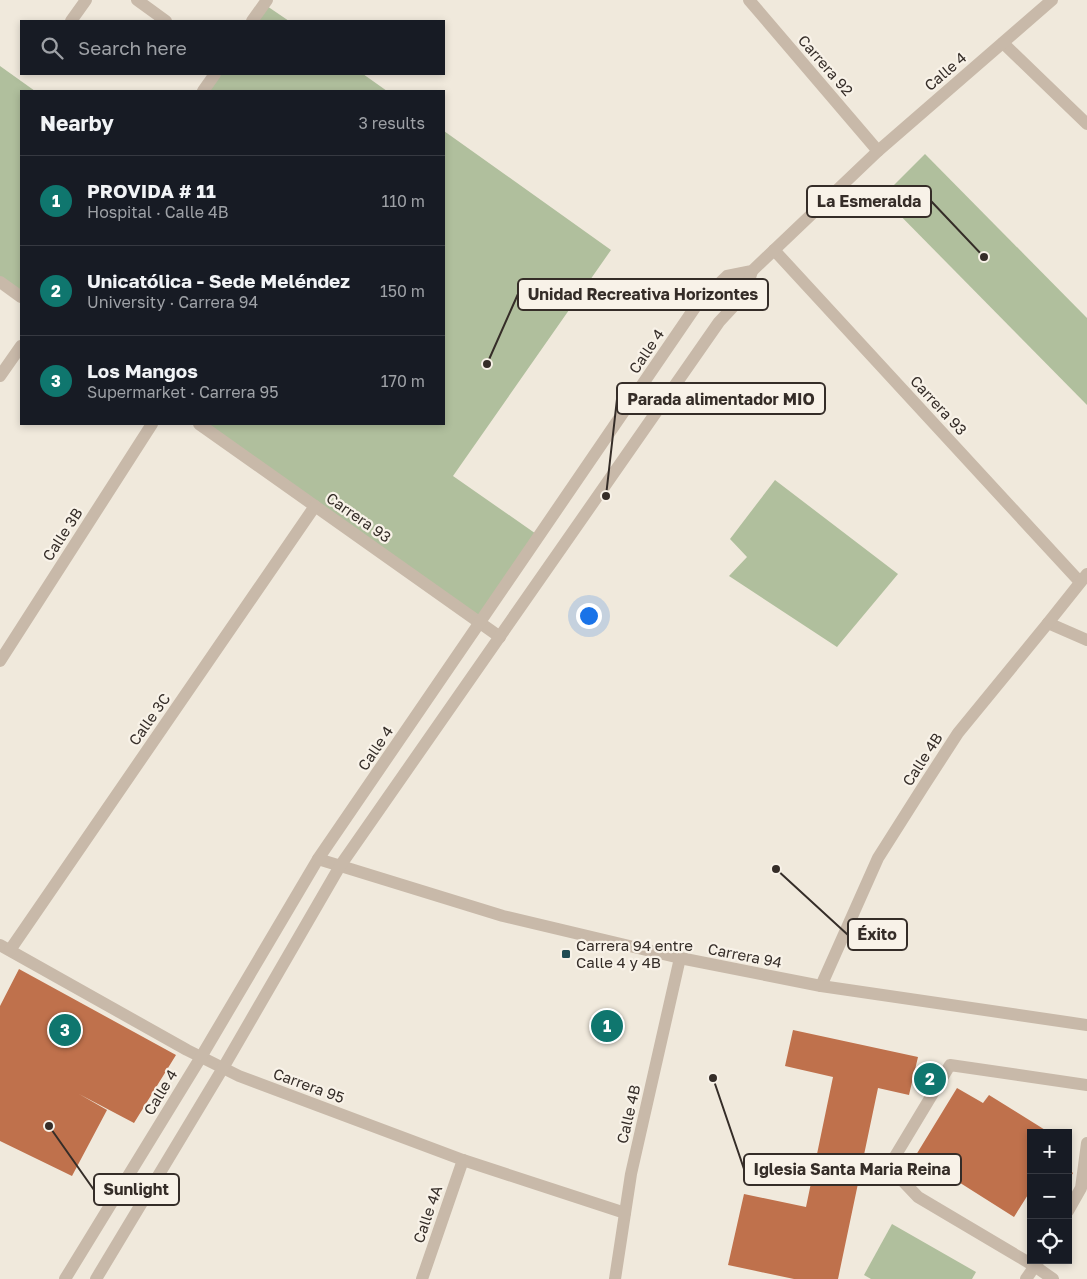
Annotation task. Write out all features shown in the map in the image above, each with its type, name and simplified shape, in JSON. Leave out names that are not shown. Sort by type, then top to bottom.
[{"type":"street","points":[[72,20],[86,0]]},
{"type":"street","points":[[136,0],[165,20]]},
{"type":"street","points":[[253,20],[267,0]]},
{"type":"street","name":"Carrera 92","points":[[749,0],[878,151]]},
{"type":"street","name":"Calle 4","points":[[66,1279],[318,859],[696,306],[727,276],[752,271],[878,151],[1052,0]]},
{"type":"street","points":[[1003,43],[1087,124]]},
{"type":"street","points":[[204,90],[214,75]]},
{"type":"street","name":"Carrera 93","points":[[774,250],[1084,578]]},
{"type":"street","points":[[96,1279],[223,1068],[340,866],[719,322],[746,294],[752,271]]},
{"type":"street","points":[[0,282],[20,296]]},
{"type":"street","points":[[0,376],[20,347]]},
{"type":"street","name":"Calle 3B","points":[[0,661],[151,425]]},
{"type":"street","name":"Carrera 93","points":[[200,425],[500,637]]},
{"type":"street","name":"Calle 3C","points":[[5,948],[316,506]]},
{"type":"street","name":"Calle 4B","points":[[821,986],[878,858],[923,787],[958,733],[1084,578]]},
{"type":"street","points":[[1048,624],[1087,640]]},
{"type":"street","name":"Carrera 94","points":[[318,859],[503,916],[680,958],[821,986],[1087,1025]]},
{"type":"street","name":"Carrera 95","points":[[5,948],[239,1076],[462,1160],[625,1213]]},
{"type":"street","name":"Calle 4B","points":[[615,1279],[631,1174],[680,958]]},
{"type":"street","points":[[1027,1258],[918,1197],[899,1177],[894,1158],[950,1065],[1087,1085]]},
{"type":"street","points":[[1072,1203],[1081,1188],[1087,1143]]},
{"type":"street","name":"Calle 4A","points":[[422,1279],[462,1160]]},
{"type":"street","points":[[1026,1279],[1038,1264],[1053,1279]]},
{"type":"green space","points":[[264,4],[288,20],[253,20]]},
{"type":"green space","points":[[0,66],[34,90],[20,90],[20,296],[0,282]]},
{"type":"green space","points":[[214,75],[364,75],[386,90],[204,90]]},
{"type":"green space","points":[[445,132],[611,250],[453,476],[539,536],[480,623],[200,425],[445,425]]},
{"type":"green space","points":[[925,154],[1087,318],[1087,405],[882,197]]},
{"type":"green space","points":[[775,480],[898,574],[837,647],[729,576],[747,557],[730,539]]},
{"type":"green space","points":[[892,1224],[976,1272],[972,1279],[871,1279],[864,1275]]},
{"type":"building","points":[[19,969],[176,1055],[134,1123],[79,1094],[107,1110],[72,1176],[0,1141],[0,1006]]},
{"type":"building","points":[[793,1030],[918,1057],[909,1095],[878,1088],[838,1279],[794,1279],[728,1265],[744,1194],[806,1207],[833,1077],[785,1066]]},
{"type":"building","points":[[957,1088],[983,1103],[989,1095],[1044,1129],[1027,1129],[1027,1196],[1014,1217],[916,1155]]},
{"type":"place","name":"La Esmeralda","points":[[984,257]]},
{"type":"place","name":"Unidad Recreativa Horizontes","points":[[487,364]]},
{"type":"place","name":"Parada alimentador MIO","points":[[606,496]]},
{"type":"place","name":"Éxito","points":[[776,869]]},
{"type":"place","name":"Carrera 94 entre Calle 4 y 4B","points":[[566,954]]},
{"type":"place","name":"PROVIDA # 11","points":[[607,1026]]},
{"type":"place","name":"Los Mangos","points":[[65,1030]]},
{"type":"place","name":"Iglesia Santa Maria Reina","points":[[713,1078]]},
{"type":"place","name":"Unicatólica - Sede Meléndez","points":[[930,1079]]},
{"type":"place","name":"Sunlight","points":[[49,1126]]}]
